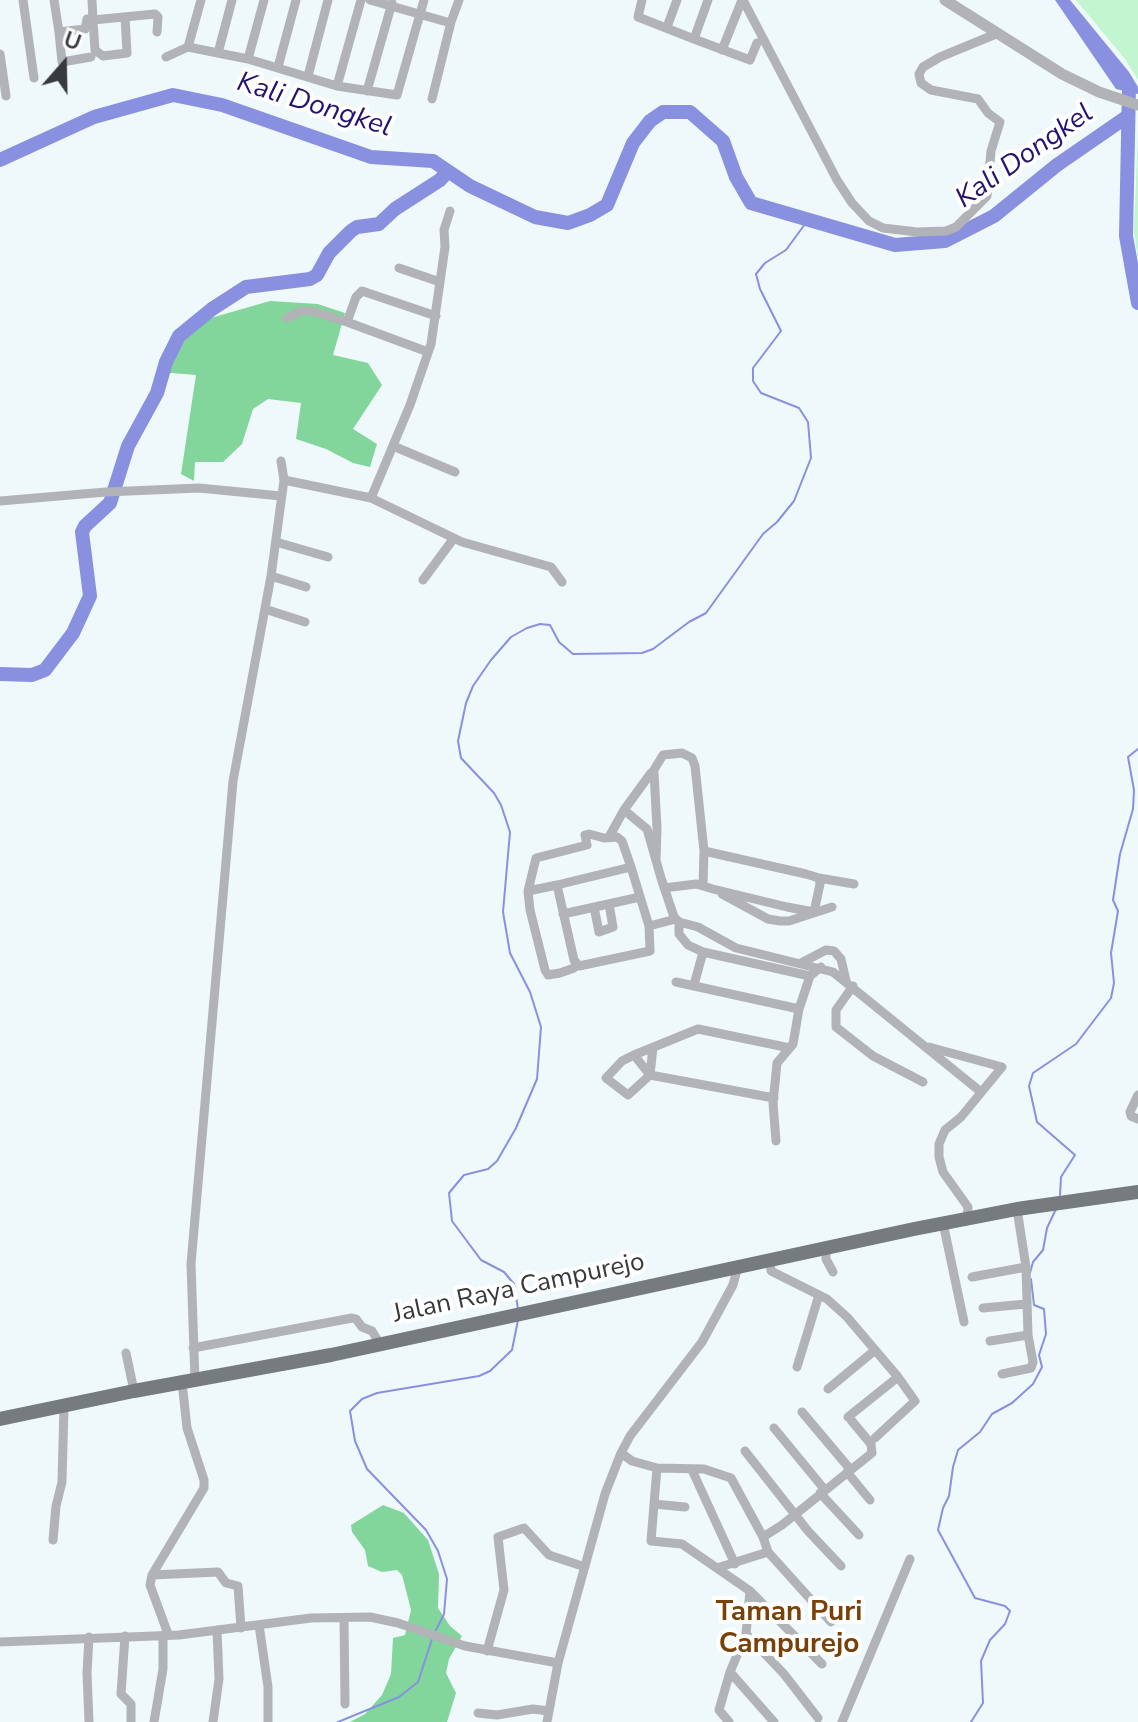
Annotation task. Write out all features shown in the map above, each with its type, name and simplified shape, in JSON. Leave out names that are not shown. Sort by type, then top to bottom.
[{"type":"main road","name":"Jalan Raya Campurejo","points":[[0,1419],[530,1313],[943,1223],[1138,1192]]},
{"type":"street","points":[[23,0],[34,78]]},
{"type":"street","points":[[54,0],[62,62],[91,57]]},
{"type":"street","points":[[59,32],[87,28],[85,0]]},
{"type":"street","points":[[92,0],[95,50],[103,56],[127,53],[125,17]]},
{"type":"street","points":[[188,47],[201,0]]},
{"type":"street","points":[[218,53],[232,0]]},
{"type":"street","points":[[248,59],[264,0]]},
{"type":"street","points":[[278,67],[296,0]]},
{"type":"street","points":[[308,76],[328,0]]},
{"type":"street","points":[[337,86],[361,0]]},
{"type":"street","points":[[370,0],[392,3],[451,22]]},
{"type":"street","points":[[166,57],[188,47],[248,59],[337,86],[389,95],[399,93],[424,0]]},
{"type":"street","points":[[432,99],[459,0]]},
{"type":"street","points":[[642,0],[638,17],[722,50],[750,60],[757,43]]},
{"type":"street","points":[[667,27],[677,0]]},
{"type":"street","points":[[694,39],[708,0]]},
{"type":"street","points":[[722,50],[743,0]]},
{"type":"street","points":[[743,0],[837,180],[869,221],[883,228],[946,231],[956,227],[987,196],[991,151],[1000,122],[988,113],[978,99],[931,90],[921,83],[919,74],[923,67],[940,57],[996,34]]},
{"type":"street","points":[[945,0],[1062,74],[1099,92],[1138,105]]},
{"type":"street","points":[[367,91],[392,3]]},
{"type":"street","points":[[93,20],[157,15],[157,32]]},
{"type":"street","points":[[0,54],[6,96]]},
{"type":"street","points":[[371,498],[428,352],[436,316],[445,247],[444,230],[450,211]]},
{"type":"street","points":[[399,268],[440,282]]},
{"type":"street","points":[[347,322],[357,294],[362,291],[436,316]]},
{"type":"street","points":[[287,318],[301,311],[312,311],[428,352]]},
{"type":"street","points":[[393,446],[455,472]]},
{"type":"street","points":[[154,1722],[166,1635],[150,1585],[152,1575],[204,1488],[187,1428],[188,1381],[193,1348],[191,1264],[233,781],[271,576],[284,480],[281,461]]},
{"type":"street","points":[[284,480],[371,498],[454,538],[551,567],[562,582]]},
{"type":"street","points":[[0,501],[199,488],[281,496]]},
{"type":"street","points":[[423,580],[454,538]]},
{"type":"street","points":[[276,542],[328,557]]},
{"type":"street","points":[[271,576],[306,587]]},
{"type":"street","points":[[265,609],[305,622]]},
{"type":"street","points":[[606,838],[663,755],[682,753],[692,758],[695,766],[704,851],[703,886]]},
{"type":"street","points":[[652,773],[656,860]]},
{"type":"street","points":[[624,810],[647,829],[679,934],[688,945],[703,952],[821,967],[850,984],[892,1022],[981,1092]]},
{"type":"street","points":[[647,829],[656,817]]},
{"type":"street","points":[[617,837],[622,841],[649,926],[650,951],[579,966],[576,964],[568,971],[548,975],[530,910],[528,891],[536,858],[617,837]]},
{"type":"street","points":[[704,851],[854,884]]},
{"type":"street","points":[[528,891],[631,867]]},
{"type":"street","points":[[814,912],[820,893],[819,878]]},
{"type":"street","points":[[664,888],[696,884],[814,912]]},
{"type":"street","points":[[557,885],[576,964]]},
{"type":"street","points":[[715,890],[768,919],[789,921],[832,907]]},
{"type":"street","points":[[563,914],[640,897]]},
{"type":"street","points":[[594,907],[599,932],[613,927],[609,904]]},
{"type":"street","points":[[649,926],[677,921],[698,927],[736,948],[810,976]]},
{"type":"street","points":[[801,963],[826,950],[834,951],[841,959],[850,984],[836,1010],[836,1027],[873,1056],[923,1082]]},
{"type":"street","points":[[694,985],[703,952]]},
{"type":"street","points":[[776,1141],[774,1098],[777,1063],[793,1044],[799,1009],[810,976],[821,967]]},
{"type":"street","points":[[676,982],[799,1009]]},
{"type":"street","points":[[653,1047],[650,1075],[628,1095],[606,1078],[622,1061],[653,1047],[698,1029],[790,1048]]},
{"type":"street","points":[[925,1046],[1001,1065],[1002,1069],[961,1117],[945,1130],[939,1144],[943,1172],[968,1207],[967,1219]]},
{"type":"street","points":[[634,1055],[650,1075],[774,1098]]},
{"type":"street","points":[[1138,1095],[1130,1112],[1138,1119]]},
{"type":"street","points":[[1002,1374],[1032,1367],[1026,1267],[1017,1209]]},
{"type":"street","points":[[943,1223],[964,1322]]},
{"type":"street","points":[[826,1248],[826,1259],[833,1272]]},
{"type":"street","points":[[770,1259],[771,1271],[819,1295],[847,1317],[915,1401],[875,1438]]},
{"type":"street","points":[[547,1722],[558,1663],[605,1494],[621,1453],[630,1436],[702,1342],[733,1285],[738,1266]]},
{"type":"street","points":[[972,1277],[1026,1267]]},
{"type":"street","points":[[797,1367],[819,1295]]},
{"type":"street","points":[[983,1308],[1026,1304]]},
{"type":"street","points":[[193,1348],[352,1318],[372,1331],[380,1344]]},
{"type":"street","points":[[990,1341],[1028,1335]]},
{"type":"street","points":[[828,1389],[874,1351]]},
{"type":"street","points":[[126,1353],[134,1391]]},
{"type":"street","points":[[763,1537],[872,1453],[850,1418],[898,1377]]},
{"type":"street","points":[[53,1540],[62,1482],[64,1406]]},
{"type":"street","points":[[802,1412],[870,1500]]},
{"type":"street","points":[[774,1428],[859,1535]]},
{"type":"street","points":[[745,1451],[808,1531],[841,1566]]},
{"type":"street","points":[[621,1453],[632,1461],[657,1468],[704,1469],[731,1478],[768,1552],[831,1622]]},
{"type":"street","points":[[657,1468],[651,1541],[682,1544],[750,1591],[822,1664]]},
{"type":"street","points":[[692,1470],[735,1564]]},
{"type":"street","points":[[654,1504],[685,1507]]},
{"type":"street","points":[[487,1651],[504,1590],[498,1537],[524,1528],[549,1555],[585,1567]]},
{"type":"street","points":[[717,1568],[768,1552]]},
{"type":"street","points":[[842,1722],[910,1559]]},
{"type":"street","points":[[152,1575],[218,1572],[226,1583],[238,1586],[239,1628]]},
{"type":"street","points":[[729,1722],[719,1710],[746,1634],[750,1591]]},
{"type":"street","points":[[0,1642],[166,1635],[311,1618],[370,1617],[487,1651],[558,1663]]},
{"type":"street","points":[[344,1618],[345,1704]]},
{"type":"street","points":[[259,1625],[268,1687],[268,1722]]},
{"type":"street","points":[[213,1722],[219,1679],[217,1630]]},
{"type":"street","points":[[746,1634],[784,1674],[818,1718]]},
{"type":"street","points":[[125,1636],[121,1694],[131,1704],[131,1722]]},
{"type":"street","points":[[89,1637],[89,1722]]},
{"type":"street","points":[[730,1672],[774,1722]]},
{"type":"street","points":[[478,1713],[497,1715],[533,1709],[549,1711]]},
{"type":"green space","points":[[1076,0],[1138,0],[1138,80],[1125,59]]},
{"type":"green space","points":[[1138,130],[1138,259],[1134,231]]},
{"type":"green space","points":[[270,301],[318,304],[345,313],[333,355],[368,363],[382,385],[353,429],[377,444],[370,467],[296,439],[301,403],[268,399],[253,409],[242,444],[223,462],[195,462],[194,481],[181,474],[196,375],[158,372],[183,326]]},
{"type":"green space","points":[[383,1505],[404,1513],[428,1540],[439,1574],[438,1608],[450,1626],[462,1636],[449,1659],[446,1673],[456,1693],[447,1722],[350,1722],[365,1714],[382,1695],[391,1674],[393,1638],[405,1635],[411,1610],[402,1575],[397,1570],[382,1572],[368,1566],[365,1550],[352,1532],[351,1525]]},
{"type":"water","points":[[1055,0],[1070,0],[1129,72],[1138,87],[1138,94],[1116,89]]},
{"type":"waterway","points":[[1120,76],[1129,87],[1126,236],[1138,303]]},
{"type":"waterway","name":"Kali Dongkel","points":[[0,160],[94,117],[173,95],[222,105],[371,157],[433,161],[470,186],[535,217],[568,223],[607,205],[633,143],[650,121],[663,112],[690,112],[723,141],[736,177],[751,203],[895,245],[945,241],[994,216],[1057,165],[1128,116]]},
{"type":"waterway","points":[[0,674],[32,675],[45,670],[73,633],[90,596],[82,532],[110,503],[128,446],[157,393],[166,362],[179,336],[246,287],[310,279],[317,275],[329,253],[351,231],[357,227],[379,224],[448,171]]},
{"type":"waterway","points":[[518,1309],[514,1284],[504,1272],[481,1260],[452,1221],[449,1193],[464,1175],[488,1169],[497,1161],[516,1128],[537,1079],[541,1027],[530,992],[510,953],[503,912],[510,832],[494,793],[461,758],[458,741],[466,703],[473,686],[511,637],[540,624],[550,625],[559,642],[573,654],[642,653],[653,649],[706,613],[763,534],[794,501],[811,458],[808,422],[799,408],[761,393],[753,381],[753,368],[781,331],[756,274],[765,263],[786,250],[808,220]]},
{"type":"waterway","points":[[1060,1195],[1061,1177],[1075,1155],[1037,1122],[1029,1086],[1033,1073],[1076,1044],[1111,998],[1114,983],[1111,953],[1118,911],[1113,900],[1120,854],[1133,809],[1134,790],[1128,757],[1138,749]]},
{"type":"waterway","points":[[1030,1273],[1033,1262],[1043,1250],[1047,1228],[1056,1209]]},
{"type":"waterway","points":[[971,1722],[983,1703],[981,1661],[990,1640],[1005,1624],[1010,1611],[1005,1606],[975,1598],[938,1530],[949,1496],[958,1450],[980,1432],[992,1414],[1012,1403],[1033,1384],[1042,1367],[1039,1355],[1046,1334],[1044,1309],[1034,1305],[1031,1279]]},
{"type":"waterway","points":[[436,1630],[444,1614],[447,1579],[438,1551],[426,1530],[367,1469],[355,1441],[350,1411],[362,1399],[377,1393],[479,1376],[490,1371],[512,1350],[518,1320]]},
{"type":"waterway","points":[[338,1722],[399,1697],[418,1682],[432,1639]]},
{"type":"district","name":"Taman Puri Campurejo","points":[[789,1629]]}]
